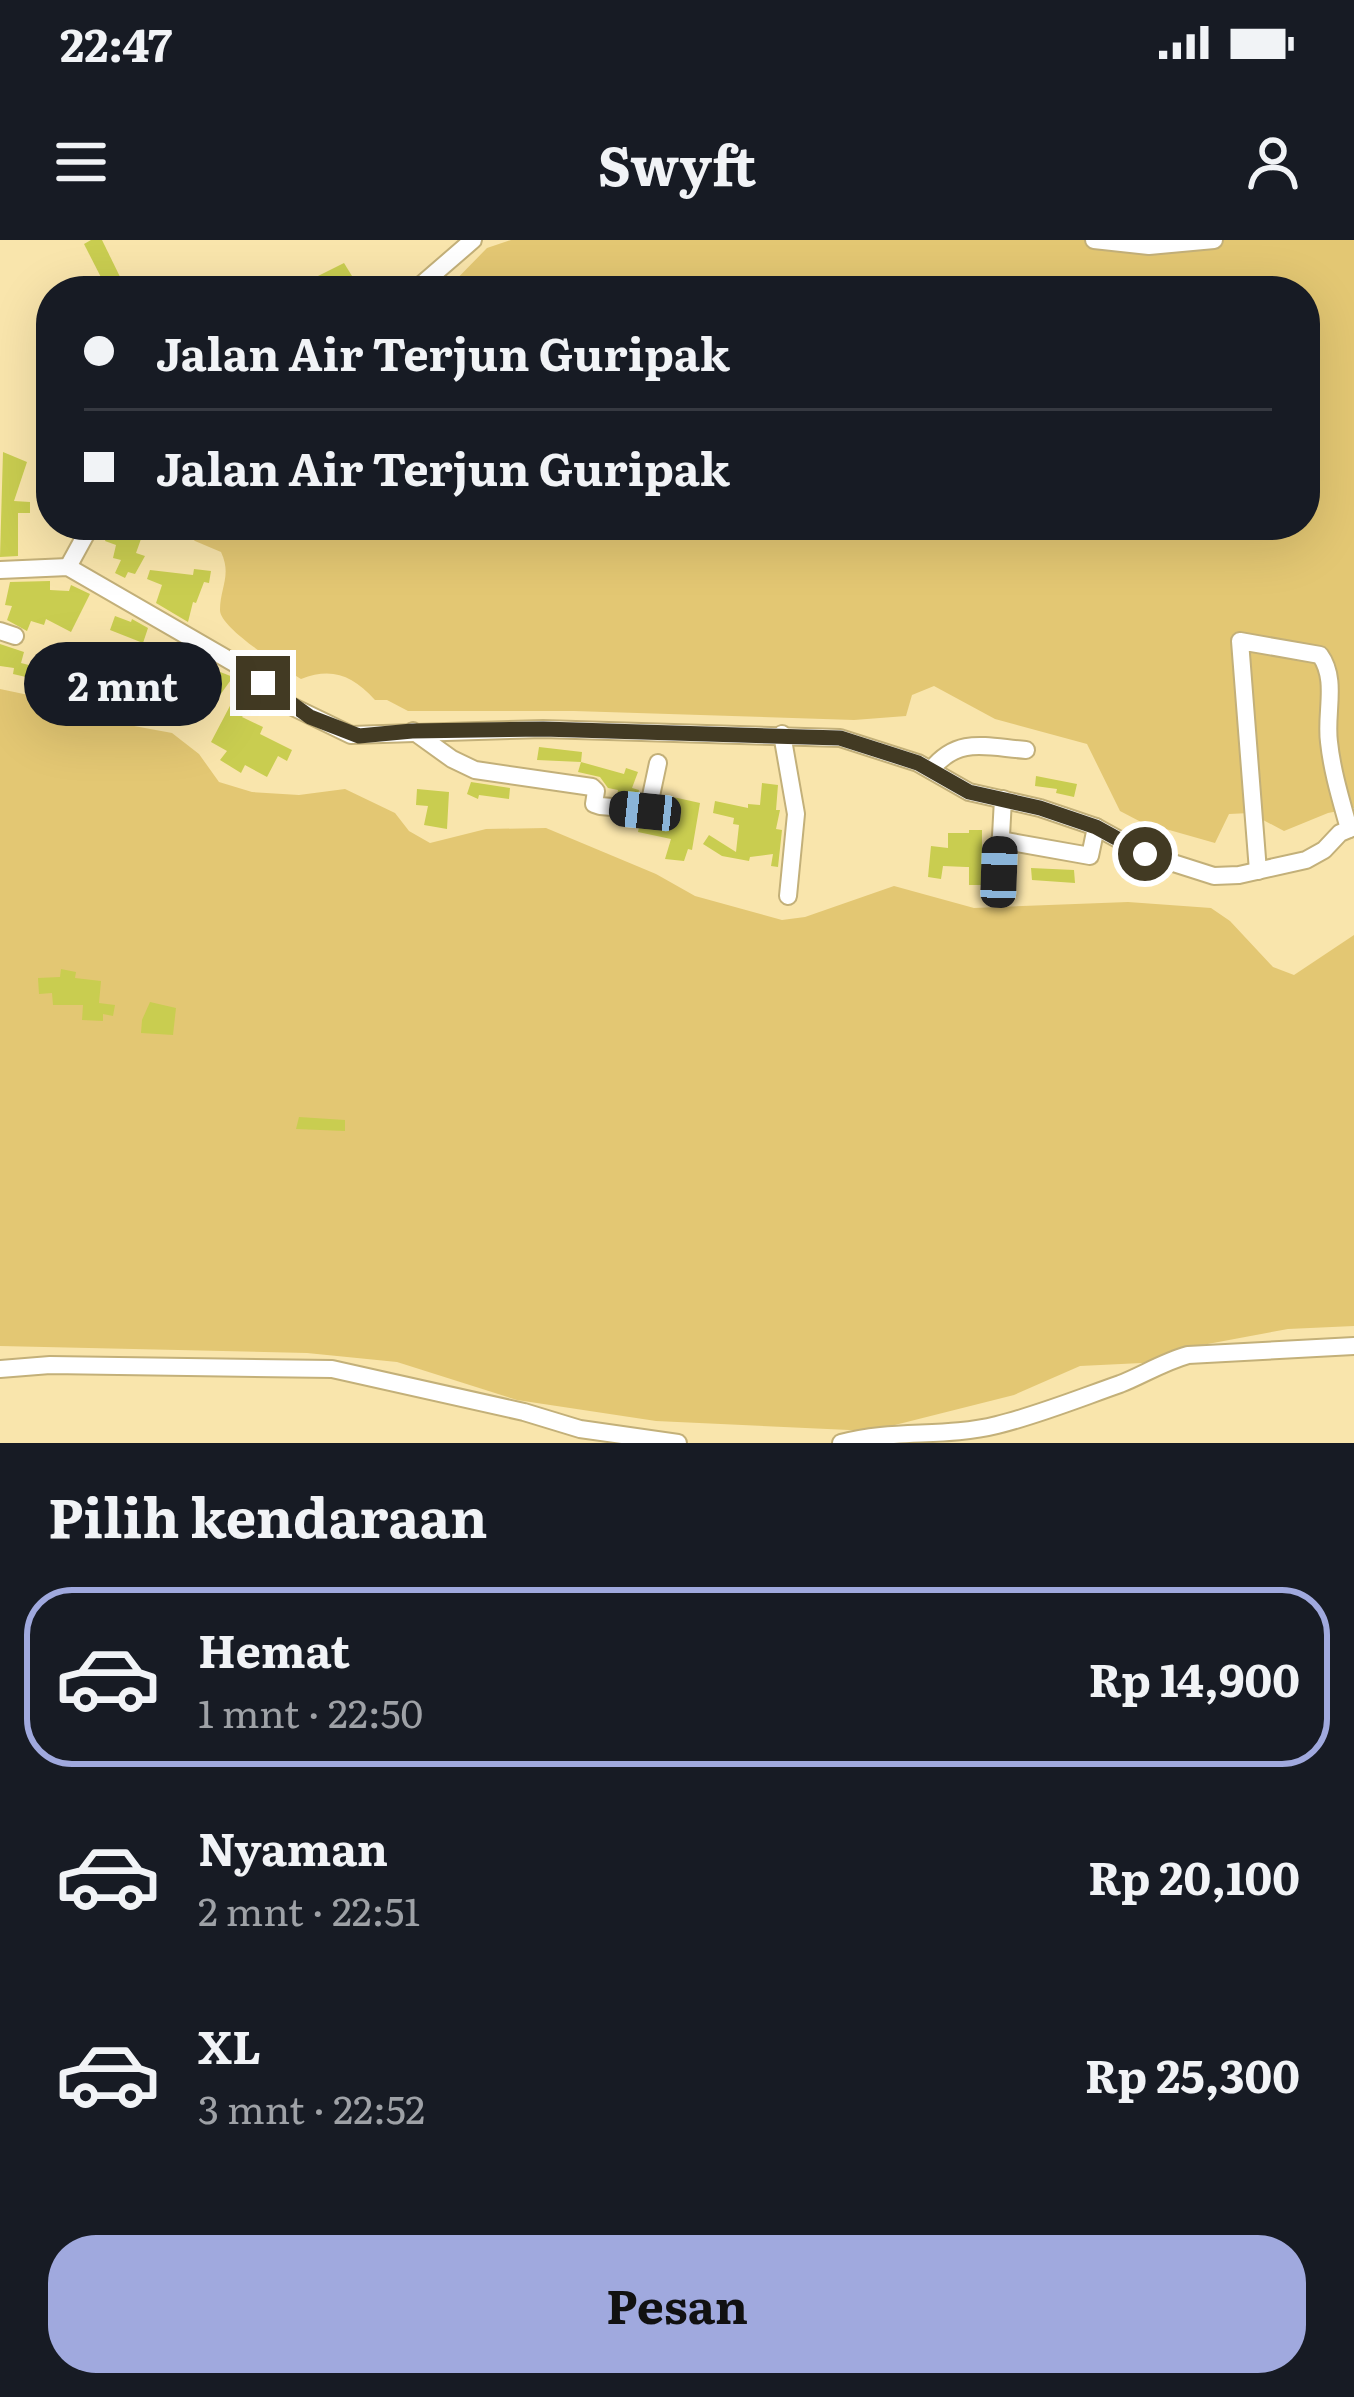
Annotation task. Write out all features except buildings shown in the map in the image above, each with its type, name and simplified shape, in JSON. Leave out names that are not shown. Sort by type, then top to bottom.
[{"type":"street","points":[[431,276],[473,240]]},
{"type":"street","points":[[1094,240],[1149,246],[1214,240]]},
{"type":"street","points":[[68,567],[83,540]]},
{"type":"street","points":[[1,574],[68,567],[222,655],[291,706],[359,736],[543,729],[782,734],[865,744],[931,770],[955,786],[1096,827],[1145,854],[1229,877],[1258,871],[1315,856],[1352,828],[1328,740],[1330,688],[1320,655],[1240,641],[1258,871]]},
{"type":"street","points":[[412,731],[475,770],[592,787],[594,804],[600,806],[648,810],[658,763]]},
{"type":"street","points":[[782,734],[795,803],[788,896]]},
{"type":"street","points":[[931,770],[945,753],[965,746],[1026,750]]},
{"type":"street","points":[[999,872],[1003,799]]},
{"type":"street","points":[[1000,840],[1090,856],[1096,827]]},
{"type":"street","points":[[841,1443],[891,1433],[951,1434],[1000,1425],[1124,1383],[1162,1362],[1188,1355],[1354,1346]]},
{"type":"street","points":[[0,1369],[50,1365],[332,1369],[580,1429],[677,1443]]},
{"type":"shaded area","points":[[511,240],[1354,240],[1354,808],[1284,831],[1250,813],[1229,814],[1215,843],[1141,822],[1120,811],[1087,744],[995,719],[934,686],[912,695],[906,716],[854,720],[408,711],[387,700],[375,700],[341,676],[301,679],[241,637],[223,618],[226,575],[221,552],[194,540],[1320,540],[1320,276],[460,276],[487,248]]},
{"type":"shaded area","points":[[0,689],[38,697],[69,714],[172,733],[199,754],[219,782],[252,792],[299,795],[345,789],[395,813],[409,831],[430,843],[486,829],[546,828],[656,874],[695,896],[782,920],[805,917],[894,886],[974,908],[1128,902],[1211,908],[1230,921],[1273,967],[1294,975],[1354,935],[1354,1326],[1288,1329],[1170,1351],[1162,1362],[1080,1366],[1014,1395],[871,1431],[656,1421],[517,1400],[397,1362],[307,1353],[0,1346]]},
{"type":"route","points":[[263,683],[310,717],[359,736],[543,729],[840,738],[926,766],[969,792],[1096,827],[1145,854]]}]
